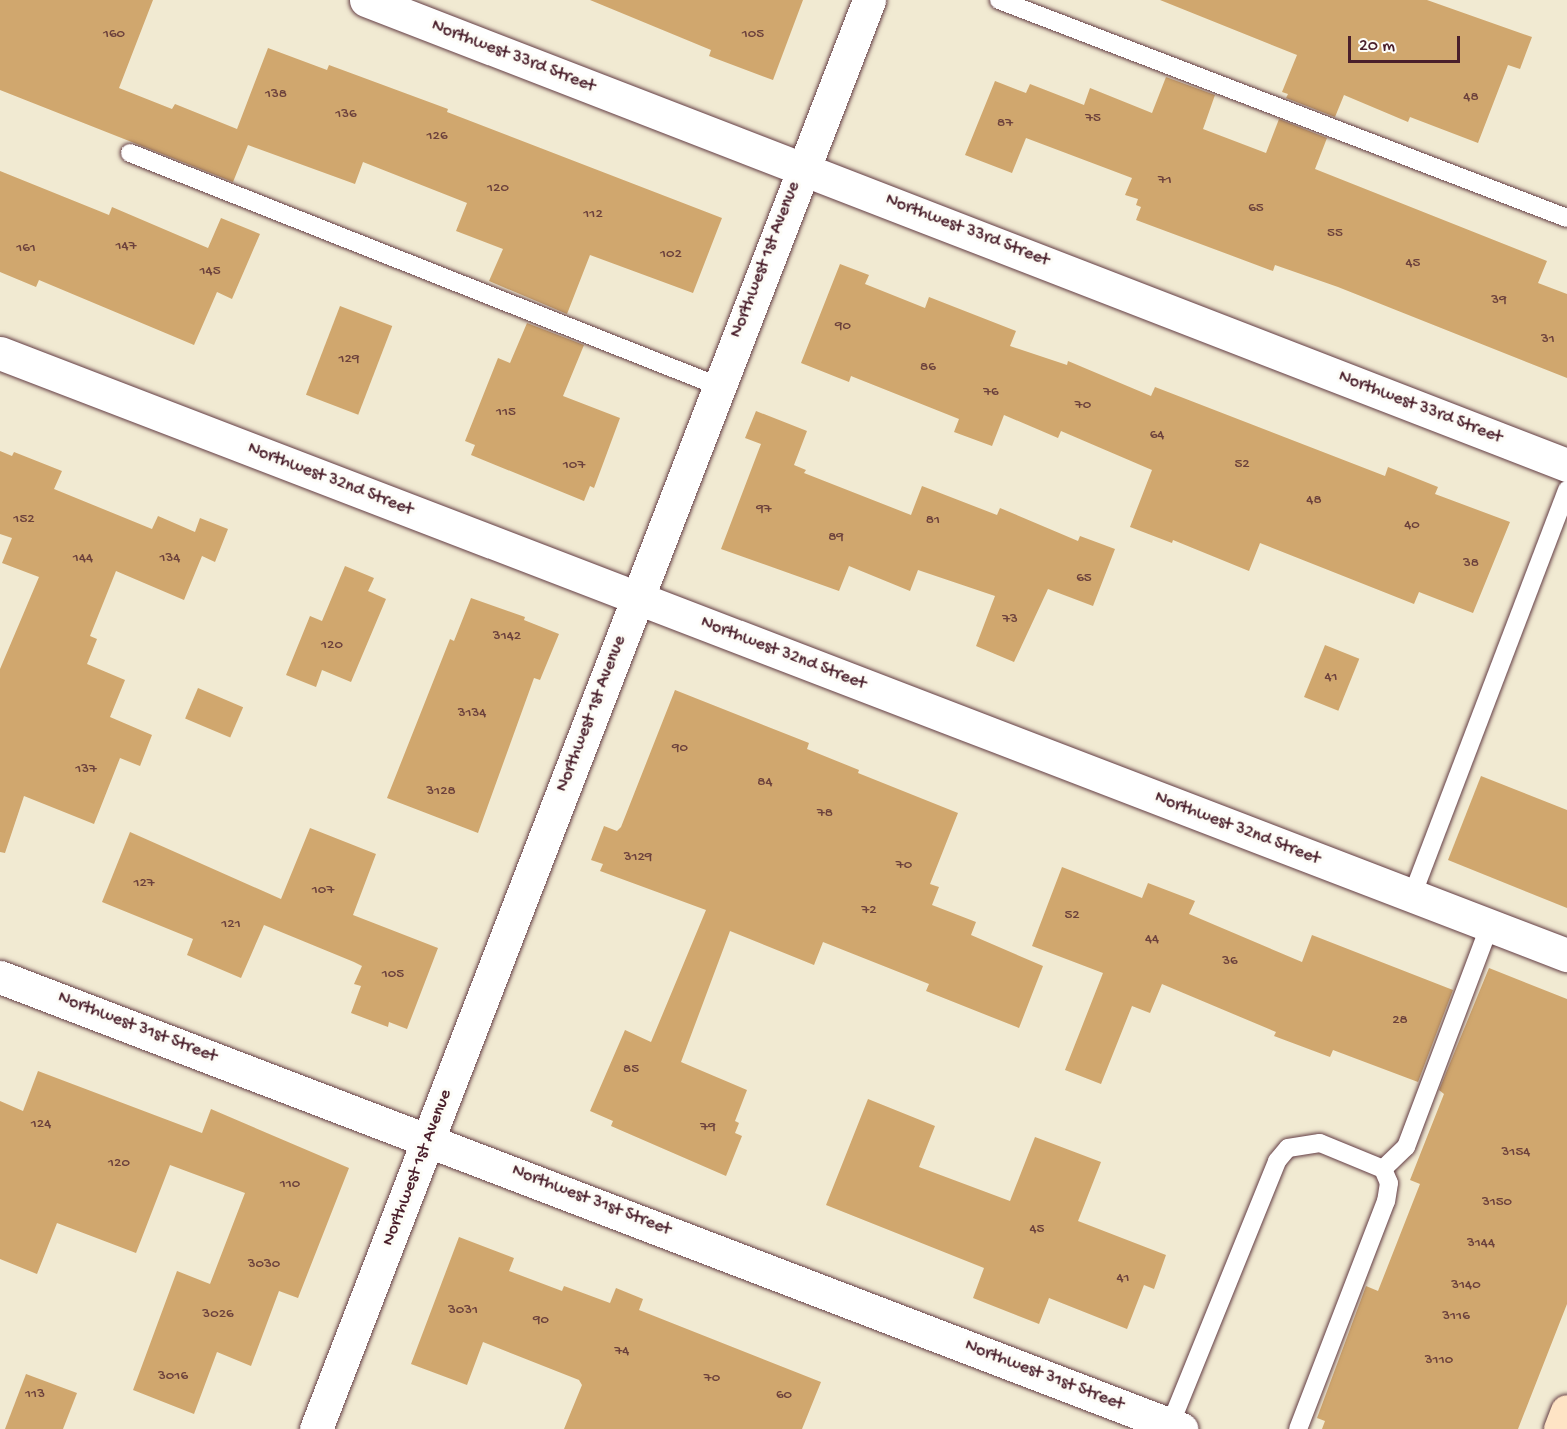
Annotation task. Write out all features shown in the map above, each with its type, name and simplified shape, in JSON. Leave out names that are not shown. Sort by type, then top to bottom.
[{"type":"main road","points":[[1560,1429],[1567,1412]]},
{"type":"street","name":"Northwest 33rd Street","points":[[366,0],[1567,465]]},
{"type":"street","name":"Northwest 1st Avenue","points":[[316,1429],[430,1139],[802,167],[869,0]]},
{"type":"street","name":"Northwest 32nd Street","points":[[0,353],[1567,955]]},
{"type":"street","name":"Northwest 31st Street","points":[[0,977],[430,1139],[1175,1427]]},
{"type":"lane","points":[[999,0],[1567,218]]},
{"type":"lane","points":[[130,153],[718,386]]},
{"type":"lane","points":[[1412,896],[1567,490]]},
{"type":"lane","points":[[1383,1169],[1406,1147],[1490,925]]},
{"type":"lane","points":[[1175,1427],[1277,1161],[1288,1148],[1320,1143],[1383,1169],[1389,1183],[1386,1201],[1298,1429]]},
{"type":"building","points":[[0,0],[153,0],[119,88],[172,109],[175,104],[237,129],[268,48],[327,70],[329,65],[448,109],[447,112],[722,218],[693,293],[590,255],[567,314],[489,281],[503,249],[456,231],[467,203],[363,162],[355,184],[248,145],[233,182],[0,90]]},
{"type":"building","points":[[590,0],[803,0],[773,80],[709,56],[711,50]]},
{"type":"building","points":[[1160,0],[1427,0],[1532,37],[1520,69],[1508,65],[1478,143],[1410,117],[1408,122],[1344,95],[1335,117],[1286,98],[1288,94],[1282,92],[1297,55]]},
{"type":"building","points":[[1166,77],[1215,95],[1203,129],[1266,153],[1279,119],[1327,138],[1315,169],[1547,261],[1538,283],[1567,294],[1567,378],[1338,287],[1275,265],[1273,271],[1136,220],[1141,207],[1136,205],[1138,199],[1125,195],[1132,178],[1026,138],[1012,173],[965,155],[995,81],[1026,93],[1030,84],[1084,105],[1090,88],[1152,113]]},
{"type":"building","points":[[0,171],[109,215],[112,207],[208,248],[221,218],[260,234],[232,299],[217,292],[194,345],[39,280],[36,287],[0,272]]},
{"type":"building","points":[[840,264],[869,275],[865,284],[925,308],[929,297],[1016,331],[1010,346],[1067,365],[1068,361],[1151,396],[1155,387],[1385,476],[1388,467],[1438,487],[1435,494],[1510,522],[1473,613],[1419,592],[1414,604],[1260,543],[1249,571],[1173,540],[1172,543],[1130,527],[1152,470],[1061,431],[1058,438],[1004,415],[992,446],[954,432],[959,419],[851,376],[849,382],[801,363]]},
{"type":"building","points":[[340,306],[392,326],[358,415],[306,395]]},
{"type":"building","points":[[527,323],[584,345],[563,396],[620,418],[594,488],[590,486],[584,501],[471,455],[475,445],[465,441],[498,358],[510,363]]},
{"type":"building","points":[[756,411],[807,431],[794,465],[806,470],[804,473],[911,515],[922,486],[997,515],[1000,508],[1078,541],[1080,536],[1115,549],[1093,606],[1048,589],[1014,662],[976,646],[995,596],[918,570],[910,591],[849,566],[839,591],[721,549],[761,444],[745,438]]},
{"type":"building","points":[[0,451],[12,456],[14,452],[62,471],[54,489],[152,529],[158,516],[195,532],[200,518],[228,529],[215,562],[202,556],[184,600],[116,571],[90,636],[97,639],[87,664],[125,680],[110,717],[152,735],[140,766],[120,758],[94,824],[24,796],[5,853],[0,852],[0,669],[39,577],[2,563],[12,538],[0,534]]},
{"type":"building","points":[[345,566],[374,578],[368,591],[386,599],[351,682],[322,670],[316,687],[286,675],[310,616],[322,621]]},
{"type":"building","points":[[471,598],[525,617],[524,620],[559,634],[540,680],[534,678],[478,833],[387,798],[450,639],[454,641]]},
{"type":"building","points":[[1325,645],[1359,659],[1338,711],[1304,697]]},
{"type":"building","points":[[198,688],[243,707],[230,738],[185,718]]},
{"type":"building","points":[[675,690],[809,743],[807,749],[859,770],[858,773],[958,813],[930,884],[939,887],[932,905],[976,922],[971,935],[1043,966],[1019,1028],[926,991],[929,984],[823,942],[814,965],[730,931],[681,1062],[747,1090],[735,1121],[739,1123],[735,1133],[742,1136],[726,1176],[611,1126],[613,1121],[590,1111],[625,1030],[651,1042],[706,910],[600,871],[603,864],[591,860],[604,826],[617,831],[621,827]]},
{"type":"building","points":[[1481,776],[1567,810],[1567,908],[1448,860]]},
{"type":"building","points":[[310,828],[376,854],[353,915],[438,948],[407,1029],[389,1022],[388,1027],[351,1013],[361,986],[354,984],[362,966],[354,962],[264,925],[241,978],[187,955],[193,939],[102,902],[130,832],[281,899]]},
{"type":"building","points":[[1062,867],[1142,898],[1148,883],[1195,901],[1189,914],[1302,962],[1312,935],[1453,990],[1418,1082],[1333,1050],[1330,1057],[1274,1036],[1276,1032],[1162,984],[1150,1013],[1132,1006],[1101,1084],[1065,1070],[1103,973],[1032,946]]},
{"type":"building","points":[[1489,968],[1567,999],[1567,1304],[1518,1429],[1322,1429],[1325,1421],[1317,1418],[1366,1286],[1378,1291],[1420,1184],[1410,1180],[1444,1094],[1439,1090]]},
{"type":"building","points":[[38,1071],[202,1133],[211,1109],[349,1168],[298,1298],[279,1291],[251,1366],[217,1352],[194,1414],[133,1390],[177,1271],[210,1284],[245,1193],[170,1165],[136,1253],[57,1223],[37,1274],[0,1259],[0,1101],[23,1111]]},
{"type":"building","points":[[868,1099],[935,1126],[919,1167],[1010,1201],[1035,1137],[1101,1162],[1078,1221],[1166,1255],[1154,1289],[1144,1285],[1127,1329],[1049,1298],[1039,1324],[973,1298],[984,1268],[826,1205]]},
{"type":"building","points":[[459,1237],[514,1258],[509,1271],[562,1291],[564,1286],[610,1303],[616,1288],[643,1299],[639,1310],[821,1382],[802,1429],[564,1429],[582,1385],[579,1380],[483,1342],[467,1385],[411,1364]]},
{"type":"building","points":[[26,1374],[77,1393],[63,1429],[5,1429]]}]
